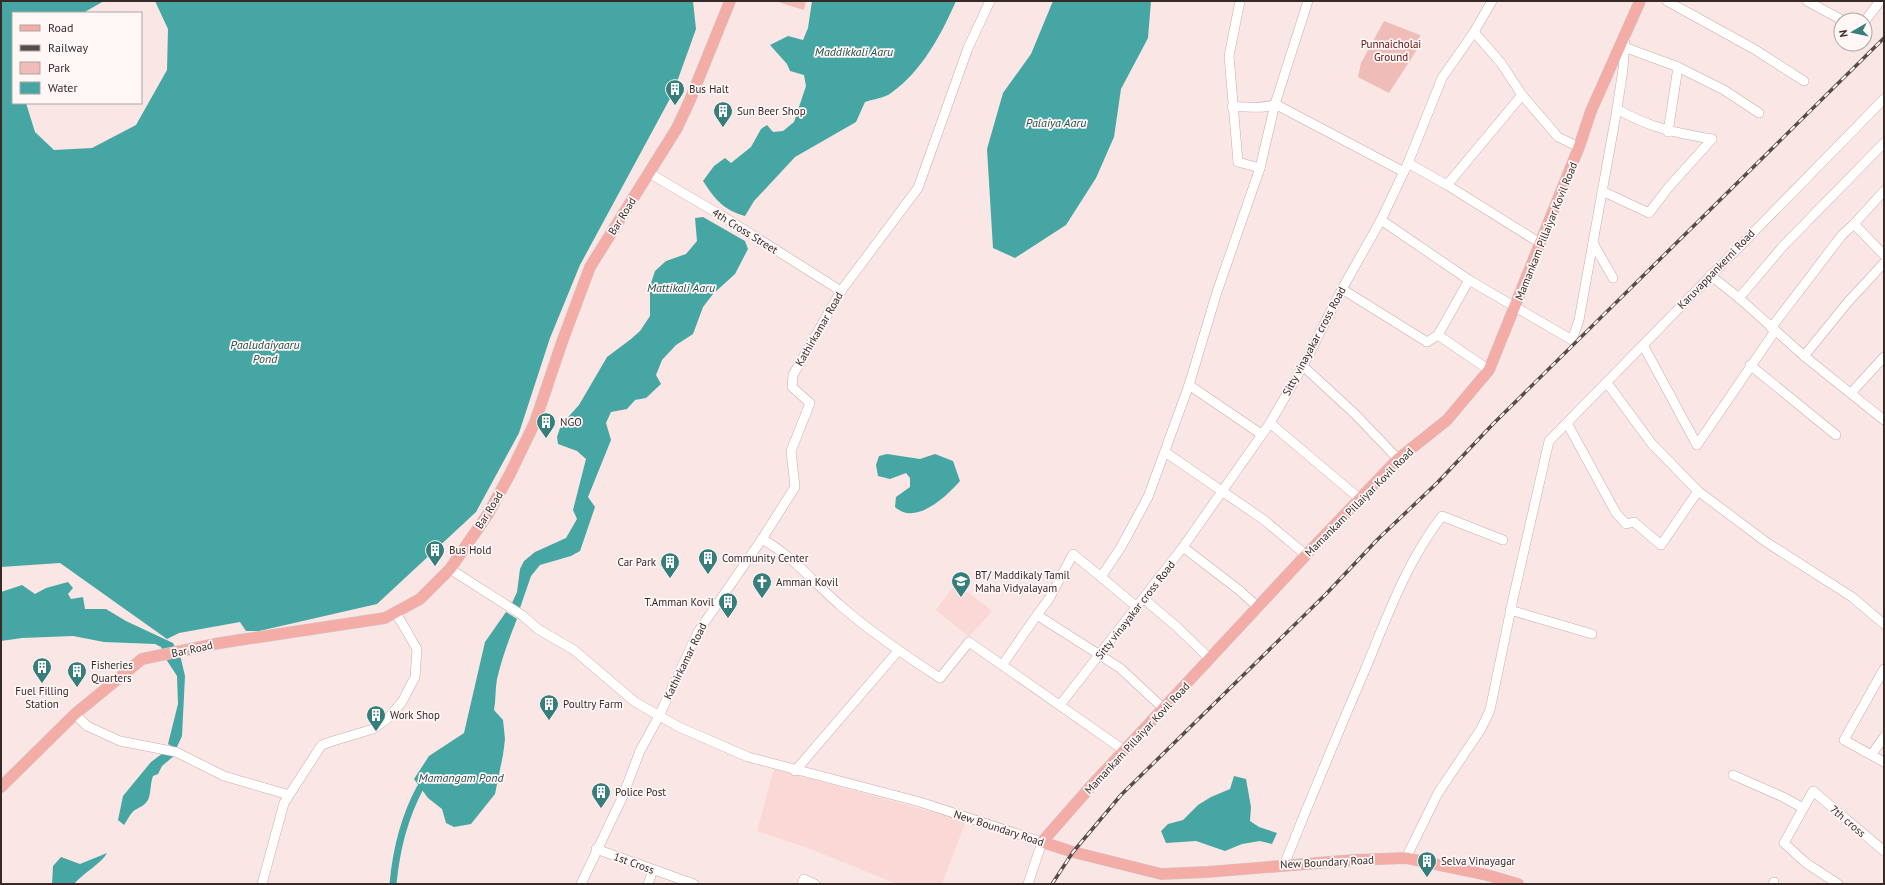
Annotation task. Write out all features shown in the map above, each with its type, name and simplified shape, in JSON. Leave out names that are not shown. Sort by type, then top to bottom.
[{"type":"main road","name":"Bar Road","points":[[1,787],[75,714],[142,659],[220,643],[385,618],[420,599],[450,569],[488,514],[510,474],[535,422],[590,266],[676,128],[690,100],[730,1]]},
{"type":"main road","name":"Mamankam Pillaiyar Kovil Road","points":[[1042,842],[1092,785],[1126,751],[1306,555],[1398,459],[1446,420],[1489,370],[1579,147],[1591,111],[1624,42],[1640,1]]},
{"type":"main road","name":"New Boundary Road","points":[[1042,842],[1073,852],[1161,874],[1354,860],[1406,858],[1487,875],[1518,884]]},
{"type":"street","name":"Kathirkamar Road","points":[[581,884],[596,849],[622,798],[640,750],[659,716],[698,632],[762,539],[795,487],[796,478],[791,451],[810,403],[792,387],[792,375],[841,290],[918,188],[968,48],[990,1]]},
{"type":"street","points":[[1240,1],[1229,56],[1232,107],[1238,162],[1260,168]]},
{"type":"street","points":[[1101,577],[1121,547],[1148,497],[1165,452],[1189,385],[1217,292],[1260,168],[1275,104],[1308,1]]},
{"type":"street","name":"Sitty vinayakar cross Road","points":[[1060,705],[1100,656],[1183,547],[1270,422],[1304,366],[1342,289],[1381,220],[1406,168],[1442,78],[1474,32],[1492,1]]},
{"type":"street","points":[[1668,1],[1754,49],[1804,81]]},
{"type":"street","points":[[1807,1],[1833,15]]},
{"type":"street","points":[[1872,12],[1880,1]]},
{"type":"street","points":[[1474,32],[1501,63],[1522,95],[1558,137],[1579,147]]},
{"type":"street","points":[[1381,220],[1469,280],[1572,340],[1579,320],[1624,70],[1624,42],[1724,90],[1759,113]]},
{"type":"street","points":[[1668,132],[1678,67]]},
{"type":"street","points":[[1447,185],[1522,95]]},
{"type":"street","name":"Karuvappankerni Road","points":[[1510,610],[1549,441],[1884,99]]},
{"type":"street","points":[[1232,107],[1254,106],[1266,108],[1275,104]]},
{"type":"street","points":[[1275,104],[1406,168],[1447,185],[1540,243]]},
{"type":"street","points":[[1602,191],[1649,213],[1668,188],[1712,139],[1668,132],[1630,117],[1617,109]]},
{"type":"street","points":[[1739,298],[1784,245],[1884,143]]},
{"type":"street","name":"4th Cross Street","points":[[649,173],[724,217],[841,290]]},
{"type":"street","points":[[1643,345],[1697,445],[1736,391],[1773,330],[1842,235],[1884,191]]},
{"type":"street","points":[[1854,224],[1884,255]]},
{"type":"street","points":[[1593,243],[1612,278]]},
{"type":"street","points":[[1804,356],[1848,302],[1884,263]]},
{"type":"street","points":[[1710,275],[1739,298],[1773,330],[1804,356],[1851,392],[1884,420]]},
{"type":"street","points":[[1342,289],[1426,342],[1438,335],[1469,280]]},
{"type":"street","points":[[1438,335],[1489,370]]},
{"type":"street","points":[[1851,392],[1884,357]]},
{"type":"street","points":[[1304,366],[1355,414],[1398,459]]},
{"type":"street","points":[[1750,366],[1836,435]]},
{"type":"street","points":[[1607,383],[1652,444],[1698,491],[1766,542],[1852,597],[1884,624]]},
{"type":"street","points":[[1189,385],[1261,434]]},
{"type":"street","points":[[1270,422],[1360,499]]},
{"type":"street","points":[[1567,423],[1616,513],[1626,524],[1634,522],[1661,545],[1698,491]]},
{"type":"street","points":[[1165,452],[1264,520],[1306,555]]},
{"type":"street","points":[[1284,866],[1313,791],[1389,614],[1424,539],[1442,516],[1502,540]]},
{"type":"street","points":[[762,539],[779,548],[841,607],[898,651],[940,678],[969,642],[1003,664],[1126,751]]},
{"type":"street","points":[[1183,547],[1239,590],[1258,607]]},
{"type":"street","points":[[1003,664],[1049,599],[1073,554],[1137,607]]},
{"type":"street","name":"New Boundary Road","points":[[450,569],[522,615],[538,629],[574,650],[635,702],[679,727],[748,757],[795,771],[920,802],[1042,842]]},
{"type":"street","points":[[1144,599],[1177,627],[1210,659]]},
{"type":"street","points":[[1406,858],[1438,792],[1481,729],[1487,716],[1500,665],[1510,610],[1592,634]]},
{"type":"street","points":[[262,884],[284,803],[322,745],[372,729],[387,720],[402,702],[415,677],[417,649],[396,613]]},
{"type":"street","points":[[1037,615],[1120,668],[1164,709]]},
{"type":"street","points":[[795,771],[898,651]]},
{"type":"street","points":[[1884,669],[1844,740],[1872,754],[1884,762]]},
{"type":"street","points":[[75,714],[81,722],[87,726],[120,742],[172,751],[224,776],[289,795]]},
{"type":"street","points":[[1872,754],[1884,737]]},
{"type":"street","points":[[1733,775],[1783,796],[1803,808],[1784,843],[1806,863],[1838,884]]},
{"type":"street","name":"7th cross","points":[[1803,808],[1813,791],[1884,851]]},
{"type":"street","points":[[1028,884],[1042,842]]},
{"type":"street","name":"1st Cross","points":[[596,849],[694,884]]},
{"type":"street","points":[[648,884],[653,870]]},
{"type":"street","points":[[803,882],[815,884]]},
{"type":"shaded area","name":"BT/ Maddikaly Tamil Maha Vidyalayam","points":[[956,583],[992,611],[969,637],[936,610]]},
{"type":"shaded area","points":[[774,769],[966,821],[942,884],[897,884],[808,848],[757,831]]},
{"type":"green space","points":[[775,1],[806,1],[804,10]]},
{"type":"green space","name":"Punnaicholai Ground","points":[[1384,21],[1420,35],[1418,48],[1389,93],[1358,77],[1361,63]]},
{"type":"water","name":"Paaludaiyaaru Pond","points":[[1,1],[104,1],[85,12],[12,12],[12,104],[26,104],[35,132],[54,150],[92,148],[136,125],[167,70],[168,29],[155,1],[693,1],[696,29],[673,93],[580,265],[550,338],[519,433],[476,512],[377,604],[259,631],[246,631],[240,622],[179,633],[167,639],[60,563],[1,567]]},
{"type":"water","name":"Maddikkali Aaru","points":[[812,1],[956,1],[930,52],[902,84],[888,95],[865,102],[856,122],[795,157],[754,201],[745,216],[737,214],[720,203],[703,181],[714,166],[725,158],[731,163],[751,147],[761,129],[767,125],[773,132],[783,131],[794,122],[806,86],[804,75],[790,71],[787,64],[770,45],[788,36],[803,40],[808,28]]},
{"type":"water","name":"Palaiya Aaru","points":[[1053,1],[1151,1],[1148,38],[1121,89],[1114,137],[1096,178],[1066,225],[1015,258],[993,248],[987,149],[1003,93],[1031,54]]},
{"type":"water","name":"Mattikali Aaru","points":[[703,217],[745,241],[748,249],[735,274],[713,294],[703,307],[693,334],[676,345],[662,360],[656,375],[661,384],[646,398],[635,400],[627,409],[611,412],[606,423],[611,440],[588,497],[595,507],[580,551],[571,556],[540,565],[531,576],[520,608],[512,603],[517,592],[520,569],[524,561],[535,552],[566,538],[577,519],[573,510],[586,459],[577,451],[558,444],[557,437],[561,425],[579,405],[607,357],[640,331],[650,316],[650,286],[655,271],[666,261],[686,254],[697,241],[695,218]]},
{"type":"water","points":[[887,454],[920,459],[935,454],[953,461],[960,481],[939,501],[930,507],[912,513],[903,512],[895,507],[896,497],[910,487],[910,478],[906,473],[890,479],[878,476],[876,465],[879,456]]},
{"type":"water","points":[[68,582],[73,588],[68,594],[71,599],[83,597],[85,609],[106,609],[126,621],[173,643],[181,659],[185,676],[182,736],[176,749],[168,744],[178,704],[177,676],[166,659],[161,647],[155,644],[104,642],[73,636],[22,638],[1,641],[1,592],[22,585],[35,594],[46,588]]},
{"type":"water","name":"Mamangam Pond","points":[[506,612],[517,619],[503,656],[496,683],[494,710],[503,720],[505,739],[495,794],[471,824],[454,827],[446,823],[442,809],[428,798],[414,779],[429,756],[464,733],[485,642]]},
{"type":"water","points":[[163,753],[175,755],[162,766],[158,774],[153,776],[148,800],[134,811],[124,825],[118,820],[123,796],[151,762]]},
{"type":"water","points":[[1234,776],[1246,779],[1251,807],[1250,821],[1259,827],[1277,833],[1272,844],[1260,841],[1242,844],[1225,851],[1196,841],[1166,843],[1161,831],[1168,824],[1183,820],[1198,805],[1211,797],[1230,789]]},
{"type":"water","points":[[107,853],[101,861],[74,884],[52,884],[53,866],[61,857],[80,864]]},
{"type":"waterway","points":[[393,884],[396,859],[405,823],[420,788]]},
{"type":"railway","points":[[1052,884],[1073,852],[1121,795],[1326,594],[1378,539],[1437,483],[1493,424],[1884,38]]},
{"type":"place","name":"Bus Halt","points":[[675,106]]},
{"type":"place","name":"Sun Beer Shop","points":[[723,128]]},
{"type":"place","name":"NGO","points":[[546,439]]},
{"type":"place","name":"Bus Hold","points":[[435,567]]},
{"type":"place","name":"Community Center","points":[[708,575]]},
{"type":"place","name":"Car Park","points":[[670,579]]},
{"type":"place","name":"BT/ Maddikaly Tamil Maha Vidyalayam","points":[[961,598]]},
{"type":"place","name":"Amman Kovil","points":[[762,599]]},
{"type":"place","name":"T.Amman Kovil","points":[[728,619]]},
{"type":"place","name":"Fuel Filling Station","points":[[42,684]]},
{"type":"place","name":"Fisheries Quarters","points":[[77,688]]},
{"type":"place","name":"Poultry Farm","points":[[549,721]]},
{"type":"place","name":"Work Shop","points":[[376,732]]},
{"type":"place","name":"Police Post","points":[[601,809]]},
{"type":"place","name":"Selva Vinayagar","points":[[1427,878]]}]
